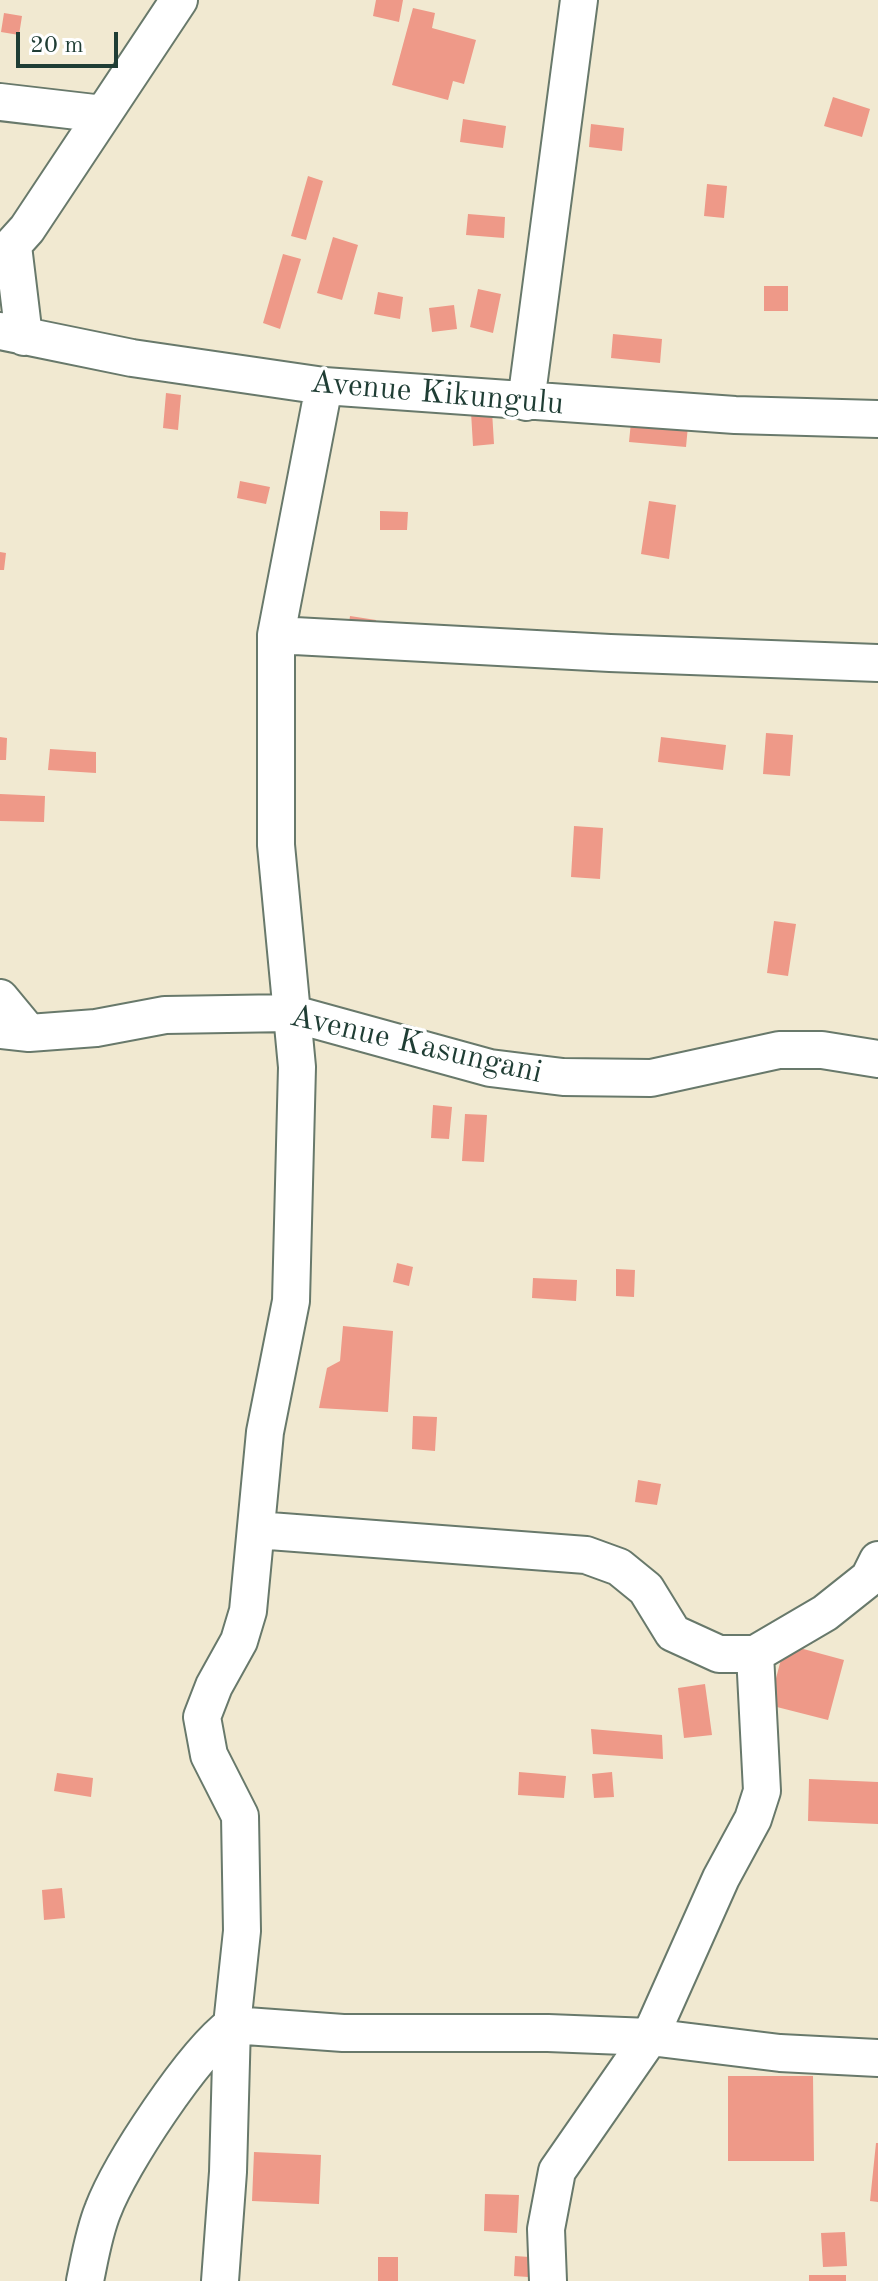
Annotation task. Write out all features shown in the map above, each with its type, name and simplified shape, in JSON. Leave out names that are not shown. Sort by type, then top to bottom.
[{"type":"street","points":[[12,334],[6,253],[179,0]]},
{"type":"street","points":[[526,402],[579,0]]},
{"type":"street","points":[[0,102],[103,114]]},
{"type":"street","name":"Avenue Kikungulu","points":[[12,334],[132,358],[324,386],[735,415],[878,419]]},
{"type":"street","points":[[220,2281],[228,2172],[232,2025],[242,1931],[240,1816],[209,1755],[202,1717],[214,1686],[239,1641],[248,1611],[265,1432],[292,1286],[297,1067],[276,845],[276,635],[324,386]]},
{"type":"street","points":[[276,635],[878,663]]},
{"type":"street","points":[[0,998],[15,1032]]},
{"type":"street","name":"Avenue Kasungani","points":[[15,1032],[96,1028],[165,1015],[290,1013],[490,1068],[563,1077],[651,1078],[779,1050],[822,1050],[878,1059]]},
{"type":"street","points":[[256,1530],[586,1555],[619,1567],[646,1589],[673,1633],[719,1654],[755,1654],[825,1613],[875,1573]]},
{"type":"street","points":[[548,2281],[546,2229],[557,2171],[650,2037],[721,1878],[753,1819],[762,1791],[755,1654]]},
{"type":"street","points":[[85,2281],[103,2209],[128,2161],[198,2059],[232,2025],[343,2033],[548,2033],[650,2037],[780,2053],[878,2058]]},
{"type":"building","points":[[376,0],[403,0],[399,22],[373,16]]},
{"type":"building","points":[[413,8],[435,13],[432,28],[476,40],[464,84],[453,81],[448,100],[392,85]]},
{"type":"building","points":[[4,13],[22,16],[19,35],[1,32]]},
{"type":"building","points":[[833,97],[870,109],[862,137],[824,126]]},
{"type":"building","points":[[463,119],[506,126],[503,148],[460,142]]},
{"type":"building","points":[[591,124],[624,128],[622,151],[589,147]]},
{"type":"building","points":[[308,176],[323,181],[306,240],[291,236]]},
{"type":"building","points":[[707,184],[727,186],[724,218],[704,216]]},
{"type":"building","points":[[468,214],[505,217],[504,238],[466,235]]},
{"type":"building","points":[[333,237],[358,245],[342,300],[317,293]]},
{"type":"building","points":[[283,254],[301,259],[280,329],[263,323]]},
{"type":"building","points":[[764,286],[788,286],[788,311],[764,311]]},
{"type":"building","points":[[478,289],[501,294],[493,333],[470,327]]},
{"type":"building","points":[[378,292],[403,297],[400,319],[374,314]]},
{"type":"building","points":[[454,305],[457,329],[432,332],[429,308]]},
{"type":"building","points":[[613,334],[662,339],[660,363],[611,358]]},
{"type":"building","points":[[166,393],[181,395],[178,430],[163,428]]},
{"type":"building","points":[[492,411],[494,444],[473,446],[471,412]]},
{"type":"building","points":[[631,422],[688,426],[686,447],[629,442]]},
{"type":"building","points":[[240,481],[270,487],[266,504],[237,498]]},
{"type":"building","points":[[649,501],[676,505],[669,559],[641,554]]},
{"type":"building","points":[[380,511],[408,512],[407,530],[380,530]]},
{"type":"building","points":[[0,552],[6,553],[4,570],[0,570]]},
{"type":"building","points":[[350,616],[376,620],[374,634],[348,630]]},
{"type":"building","points":[[766,733],[793,735],[790,776],[763,774]]},
{"type":"building","points":[[0,737],[7,738],[6,760],[0,760]]},
{"type":"building","points":[[661,737],[726,745],[723,770],[658,762]]},
{"type":"building","points":[[50,749],[96,752],[96,773],[48,770]]},
{"type":"building","points":[[0,794],[45,796],[44,822],[0,821]]},
{"type":"building","points":[[574,826],[603,828],[600,879],[571,877]]},
{"type":"building","points":[[774,921],[796,924],[788,976],[767,973]]},
{"type":"building","points":[[433,1105],[452,1107],[449,1139],[431,1138]]},
{"type":"building","points":[[465,1114],[487,1115],[484,1162],[462,1161]]},
{"type":"building","points":[[397,1263],[413,1267],[409,1286],[393,1282]]},
{"type":"building","points":[[616,1269],[635,1270],[634,1297],[616,1296]]},
{"type":"building","points":[[533,1278],[577,1280],[576,1301],[532,1298]]},
{"type":"building","points":[[343,1326],[393,1331],[388,1412],[319,1408],[327,1368],[340,1361]]},
{"type":"building","points":[[413,1416],[437,1417],[435,1451],[412,1449]]},
{"type":"building","points":[[638,1480],[661,1484],[657,1505],[635,1502]]},
{"type":"building","points":[[785,1644],[844,1660],[828,1720],[769,1705]]},
{"type":"building","points":[[705,1684],[712,1735],[684,1738],[678,1688]]},
{"type":"building","points":[[591,1729],[662,1735],[663,1759],[593,1754]]},
{"type":"building","points":[[519,1772],[566,1776],[564,1798],[518,1795]]},
{"type":"building","points":[[612,1772],[614,1797],[594,1798],[592,1774]]},
{"type":"building","points":[[57,1773],[93,1778],[91,1797],[54,1791]]},
{"type":"building","points":[[809,1779],[878,1782],[878,1824],[808,1821]]},
{"type":"building","points":[[62,1888],[65,1918],[44,1920],[42,1890]]},
{"type":"building","points":[[728,2076],[813,2076],[814,2161],[728,2161]]},
{"type":"building","points":[[878,2143],[878,2202],[870,2201]]},
{"type":"building","points":[[254,2152],[321,2155],[319,2204],[252,2201]]},
{"type":"building","points":[[485,2194],[519,2195],[517,2233],[484,2231]]},
{"type":"building","points":[[845,2232],[847,2266],[823,2267],[821,2233]]},
{"type":"building","points":[[515,2256],[544,2258],[542,2278],[514,2276]]},
{"type":"building","points":[[378,2257],[398,2257],[398,2281],[378,2281]]},
{"type":"building","points":[[809,2275],[846,2275],[846,2281],[809,2281]]}]
